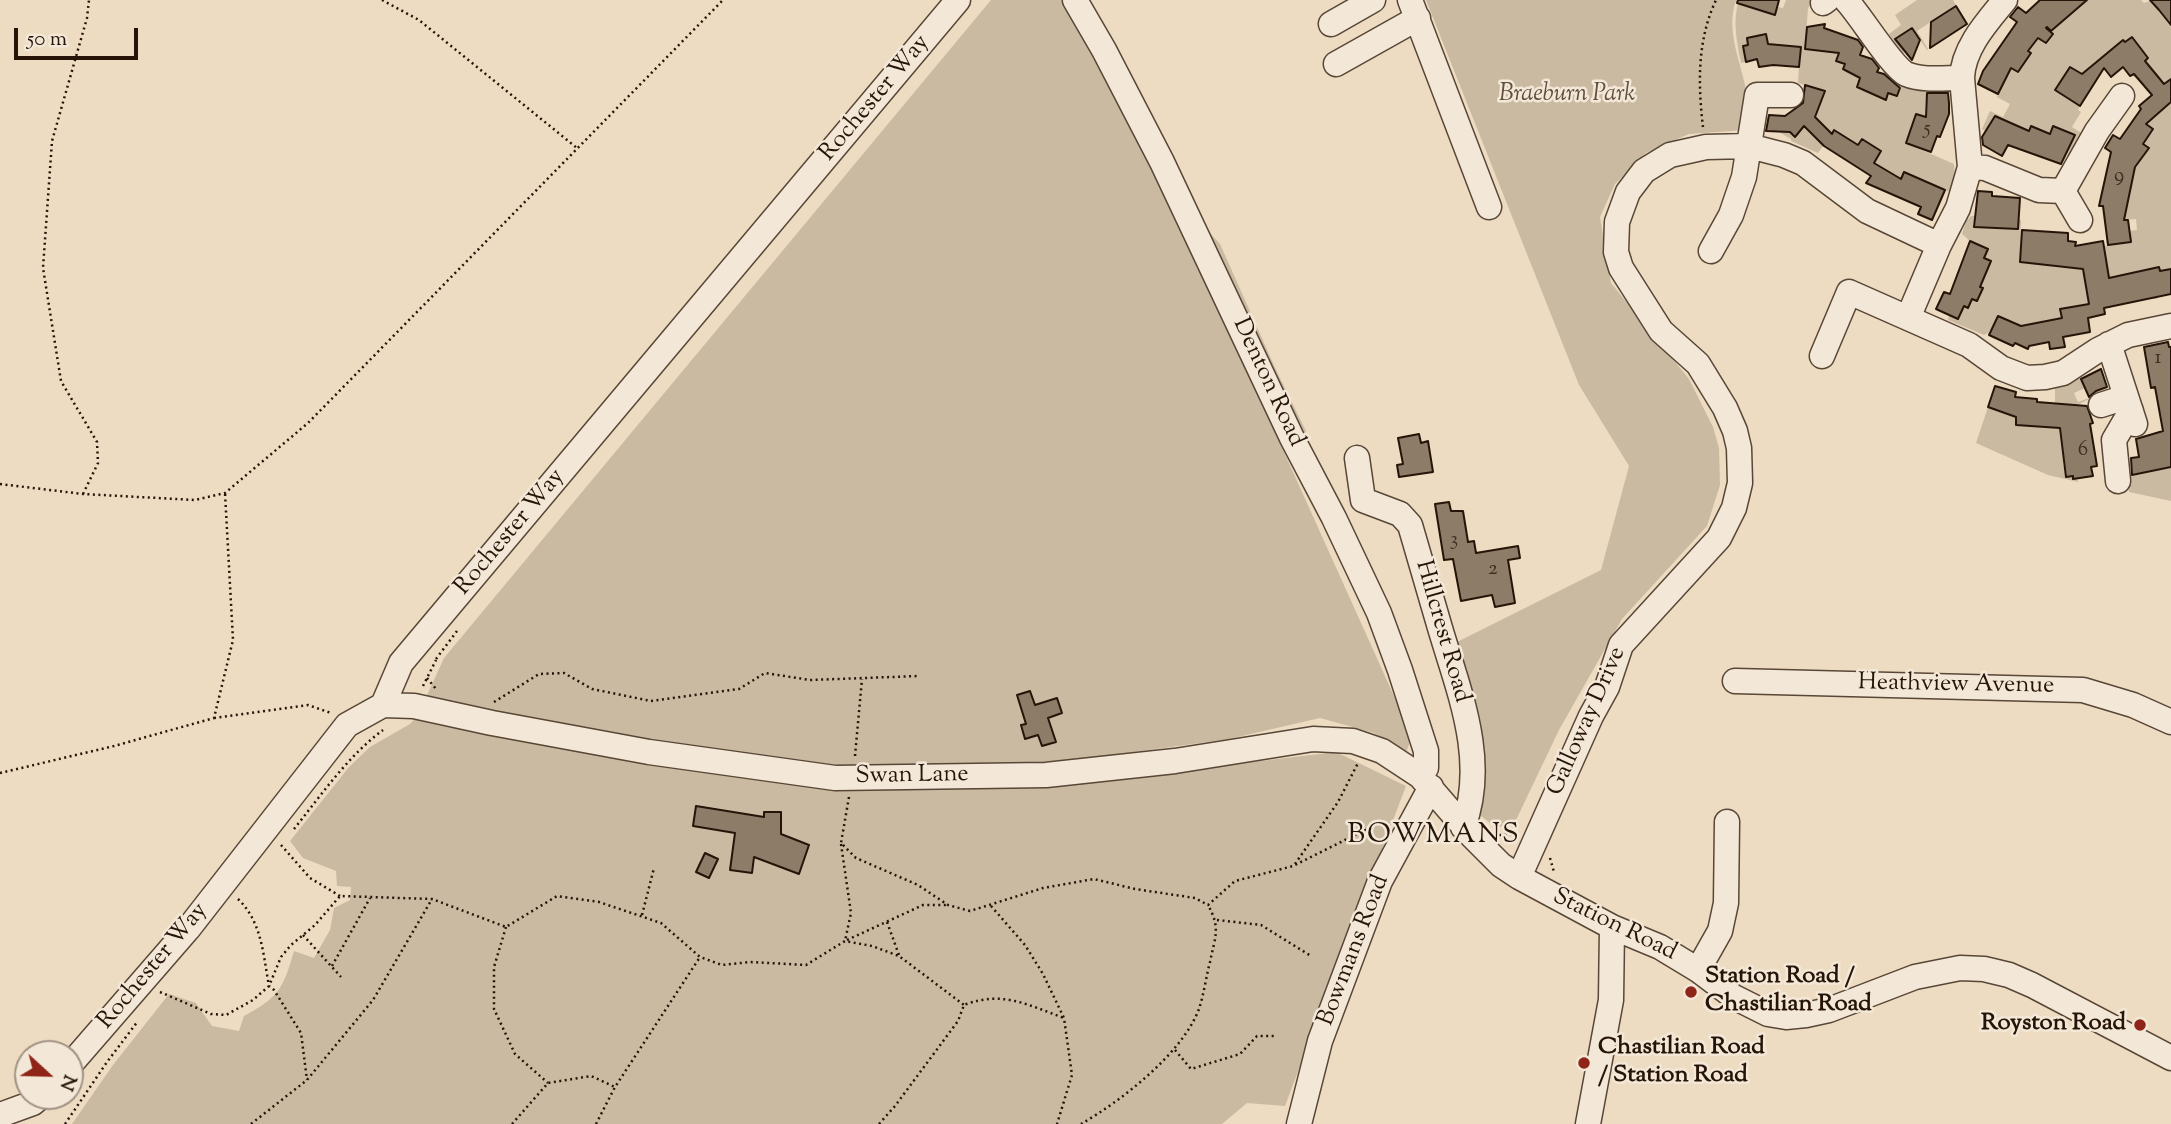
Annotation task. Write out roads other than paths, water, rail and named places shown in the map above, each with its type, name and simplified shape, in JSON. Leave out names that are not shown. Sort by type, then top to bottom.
[{"type":"street","name":"Rochester Way","points":[[84,1049],[188,929],[347,725],[354,721],[384,717],[401,663],[958,0]]},
{"type":"street","name":"Denton Road","points":[[1074,0],[1203,231],[1299,434],[1334,519],[1379,613],[1400,670],[1427,755],[1426,782]]},
{"type":"street","points":[[1331,24],[1373,0]]},
{"type":"street","points":[[1908,318],[1958,208],[1970,167],[1962,78],[1964,65],[1979,33],[2005,0]]},
{"type":"street","points":[[1832,1],[1861,16],[1891,60],[1903,72],[1929,79],[1962,78]]},
{"type":"street","points":[[1336,64],[1414,9],[1489,206]]},
{"type":"street","points":[[1711,251],[1731,215],[1747,165],[1757,96],[1791,94]]},
{"type":"street","points":[[2063,191],[2110,100]]},
{"type":"street","name":"Galloway Drive","points":[[1519,877],[1591,716],[1607,687],[1621,645],[1711,549],[1729,520],[1738,496],[1739,448],[1726,408],[1698,364],[1658,327],[1625,276],[1616,252],[1618,216],[1635,181],[1658,161],[1686,150],[1749,146],[1803,163],[1867,211],[1939,245]]},
{"type":"street","points":[[1970,167],[1985,168],[2039,190],[2063,191]]},
{"type":"street","points":[[2063,191],[2080,220]]},
{"type":"street","points":[[1822,356],[1849,292],[1969,345],[2001,368],[2027,377],[2063,373],[2109,344],[2135,333],[2171,326]]},
{"type":"street","points":[[2109,344],[2131,411],[2114,440],[2118,481]]},
{"type":"street","points":[[2101,405],[2131,411]]},
{"type":"street","points":[[1334,519],[1363,500],[1357,458]]},
{"type":"street","name":"Hillcrest Road","points":[[1363,500],[1400,514],[1408,522],[1413,536],[1464,707],[1470,740],[1474,771],[1471,802],[1463,827]]},
{"type":"street","name":"Heathview Avenue","points":[[1735,681],[2083,690],[2133,705],[2171,722]]},
{"type":"street","name":"Swan Lane","points":[[384,717],[414,706],[649,752],[835,778],[1046,775],[1175,761],[1313,739],[1339,739],[1368,744],[1395,758],[1426,782]]},
{"type":"street","name":"Station Road","points":[[1426,782],[1463,827],[1501,865],[1612,927],[1660,947],[1750,1006],[1768,1014],[1807,1016],[1936,971],[1984,969],[2009,975],[2032,985],[2171,1058]]},
{"type":"street","name":"Bowmans Road","points":[[1299,1124],[1320,1041],[1380,881],[1426,782]]},
{"type":"street","points":[[1698,970],[1720,931],[1726,903],[1727,822]]},
{"type":"street","points":[[1588,1124],[1611,1000],[1612,927]]},
{"type":"place","name":"Station Road / Chastilian Road","points":[[1691,992]]},
{"type":"place","name":"Royston Road","points":[[2140,1025]]},
{"type":"place","name":"Chastilian Road / Station Road","points":[[1584,1063]]},
{"type":"district","name":"BOWMANS","points":[[1434,837]]},
{"type":"park label","name":"Braeburn Park","points":[[1567,96]]}]
